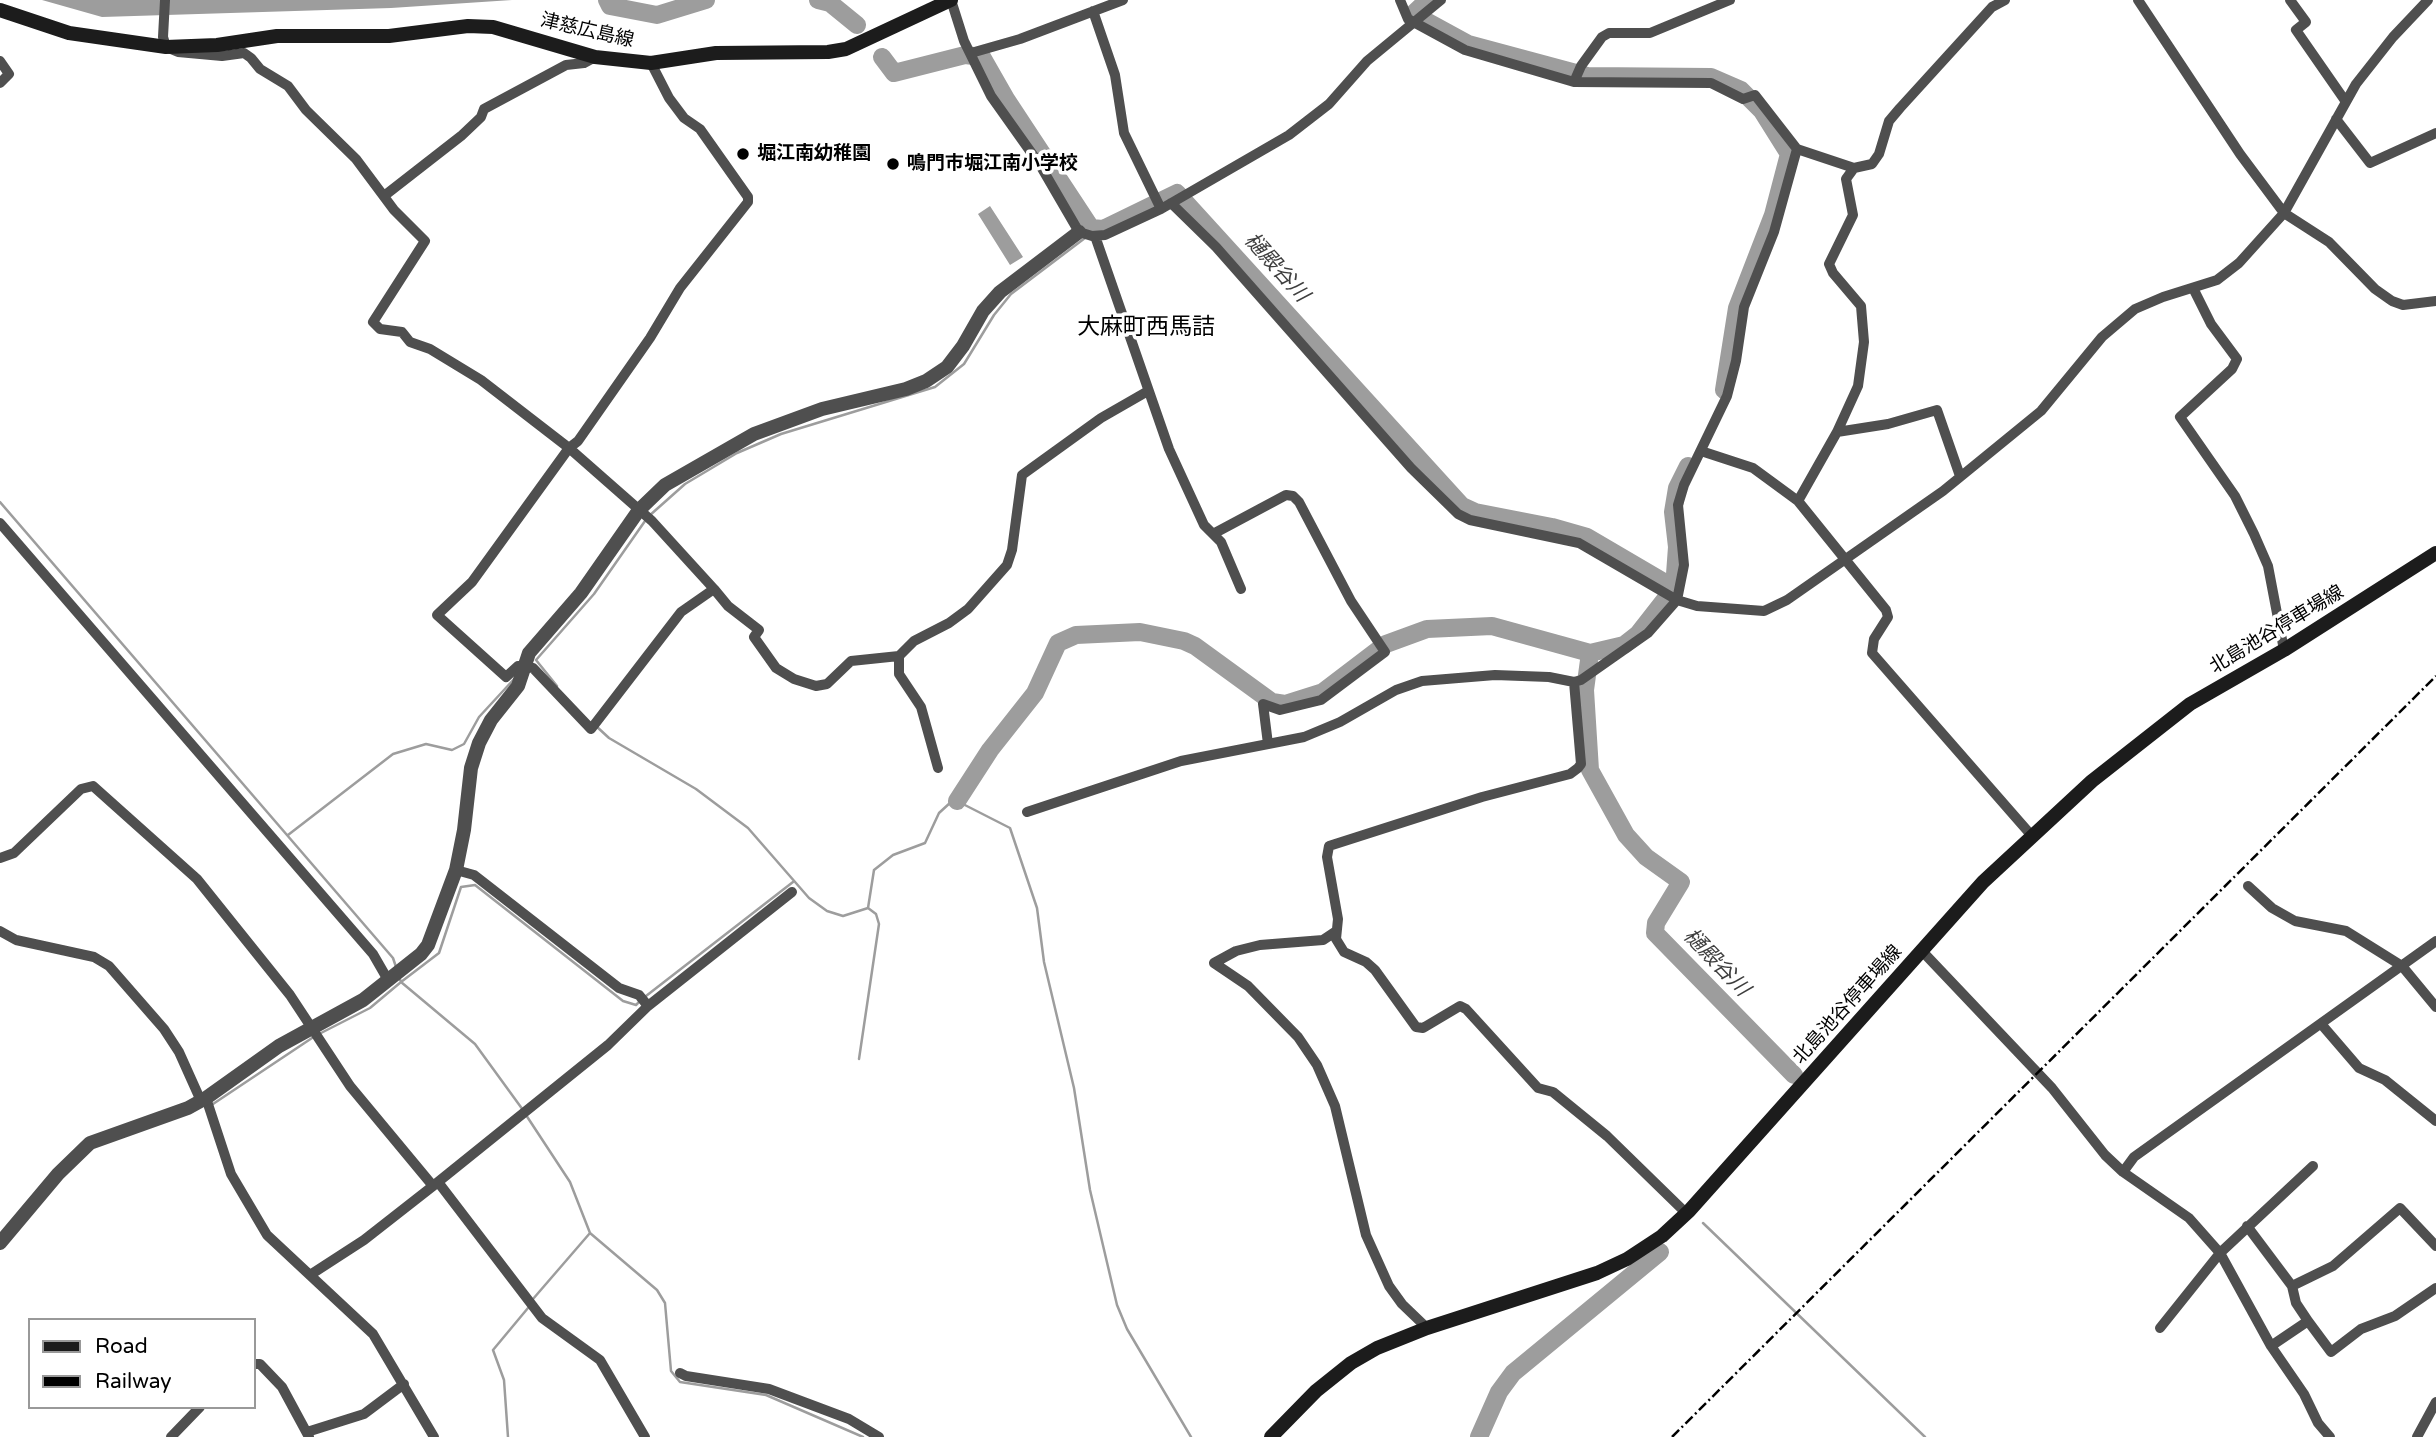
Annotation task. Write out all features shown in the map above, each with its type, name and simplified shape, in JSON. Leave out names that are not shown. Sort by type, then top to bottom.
[{"type":"main road","name":"津慈広島線","points":[[0,10],[69,33],[217,45],[277,36],[389,36],[468,26],[493,27],[595,57],[629,63],[650,63],[716,53],[828,52],[846,49],[951,0]]},
{"type":"main road","name":"北島池谷停車場線","points":[[1271,1437],[1316,1391],[1351,1363],[1377,1348],[1427,1328],[1597,1273],[1627,1259],[1662,1236],[1686,1213],[1983,882],[2092,781],[2190,704],[2284,650],[2436,553]]},
{"type":"street","points":[[165,0],[165,42],[178,52],[222,56],[244,53],[260,69],[288,86],[306,110],[356,159],[394,211],[425,240],[373,322],[380,329],[402,332],[410,342],[430,349],[481,380],[569,448],[645,515],[728,607],[760,630],[754,637],[776,668],[794,679],[816,686],[827,684],[851,661],[899,656],[914,641],[949,623],[968,609],[1007,565],[1012,550],[1022,475],[1101,418],[1148,391]]},
{"type":"street","points":[[951,0],[964,41],[991,96],[1087,234],[1141,361],[1148,391],[1173,459],[1204,524],[1221,542],[1241,589]]},
{"type":"street","points":[[972,55],[1123,0]]},
{"type":"street","points":[[1027,812],[1181,761],[1304,737],[1396,690],[1422,681],[1495,675],[1582,679],[1648,633],[1671,596],[1684,565],[1678,505],[1684,485],[1727,396],[1736,361],[1744,307],[1774,232],[1790,182],[1795,154],[1773,114],[1760,99],[1711,83],[1576,76],[1465,50],[1418,18],[1408,19],[1400,0]]},
{"type":"street","points":[[0,1243],[58,1174],[90,1143],[203,1100],[279,1045],[313,1034],[363,1000],[428,945],[456,870],[471,768],[479,743],[543,634],[581,593],[645,515],[665,485],[754,434],[822,409],[906,389],[926,381],[947,367],[963,346],[983,311],[1000,292],[1087,234],[1105,234],[1173,202],[1310,121],[1367,61],[1441,0]]},
{"type":"street","points":[[1576,76],[1602,37],[1609,33],[1650,33],[1730,0]]},
{"type":"street","points":[[1795,154],[1851,172],[1872,164],[1879,153],[1889,121],[1992,7],[2005,0]]},
{"type":"street","points":[[2138,0],[2240,153],[2284,213],[2329,242],[2375,289],[2392,301],[2403,305],[2436,301]]},
{"type":"street","points":[[2290,0],[2306,22],[2296,30],[2346,102]]},
{"type":"street","points":[[1093,11],[1115,75],[1124,133],[1173,202],[1411,468],[1458,514],[1470,520],[1579,543],[1671,596],[1697,606],[1748,612],[1772,609],[1960,476],[2041,411],[2116,323],[2135,309],[2163,297],[2217,281],[2239,263],[2284,213],[2346,102],[2378,55],[2428,0]]},
{"type":"street","points":[[384,196],[461,136],[481,117],[484,109],[566,65],[584,63],[595,57]]},
{"type":"street","points":[[0,61],[9,74],[0,83]]},
{"type":"street","points":[[526,667],[506,677],[436,615],[472,582],[569,448],[578,441],[650,338],[687,278],[748,202],[748,197],[700,129],[684,118],[669,98],[650,63]]},
{"type":"street","points":[[2336,119],[2370,163],[2436,133]]},
{"type":"street","points":[[1798,501],[1837,432],[1858,386],[1864,342],[1861,306],[1833,273],[1829,264],[1853,215],[1851,172]]},
{"type":"street","points":[[2194,290],[2211,324],[2237,359],[2232,369],[2180,417],[2235,496],[2254,534],[2268,566],[2284,650]]},
{"type":"street","points":[[1837,432],[1888,424],[1937,410],[1960,476]]},
{"type":"street","points":[[1701,450],[1753,468],[1798,501],[1886,610],[1888,617],[1874,639],[1872,653],[2032,836]]},
{"type":"street","points":[[1213,534],[1286,495],[1293,496],[1299,502],[1351,601],[1385,652],[1321,700],[1280,710],[1263,704],[1268,744]]},
{"type":"street","points":[[0,523],[373,954],[390,978]]},
{"type":"street","points":[[526,667],[591,730],[681,612],[714,589]]},
{"type":"street","points":[[899,656],[900,674],[921,707],[938,768]]},
{"type":"street","points":[[1582,679],[1581,764],[1570,774],[1482,797],[1329,846],[1326,857],[1338,919],[1335,932],[1337,946],[1375,970],[1416,1027],[1423,1028],[1460,1006],[1466,1009],[1538,1088],[1553,1093],[1608,1136],[1686,1213]]},
{"type":"street","points":[[0,858],[14,853],[81,789],[93,786],[197,879],[290,995],[313,1034],[357,1095],[435,1184],[542,1318],[600,1360],[645,1437]]},
{"type":"street","points":[[456,870],[474,875],[619,988],[644,1001]]},
{"type":"street","points":[[2248,886],[2272,908],[2295,921],[2346,930],[2402,966],[2436,1007]]},
{"type":"street","points":[[310,1275],[364,1240],[520,1117],[608,1045],[644,1001],[792,892]]},
{"type":"street","points":[[0,931],[16,940],[94,957],[109,966],[164,1029],[203,1100],[241,1196],[267,1235],[373,1334],[434,1437]]},
{"type":"street","points":[[1335,932],[1323,940],[1261,945],[1236,951],[1214,963],[1248,986],[1298,1037],[1317,1065],[1335,1106],[1366,1235],[1389,1286],[1402,1304],[1427,1328]]},
{"type":"street","points":[[2123,1172],[2134,1157],[2436,941]]},
{"type":"street","points":[[1922,951],[2052,1088],[2105,1155],[2123,1172],[2189,1218],[2220,1253],[2271,1346],[2304,1394],[2318,1423],[2330,1437]]},
{"type":"street","points":[[2322,1025],[2359,1068],[2385,1080],[2436,1121]]},
{"type":"street","points":[[2160,1328],[2220,1253],[2313,1166]]},
{"type":"street","points":[[2292,1286],[2333,1266],[2400,1208],[2436,1246]]},
{"type":"street","points":[[2247,1226],[2292,1286],[2296,1303],[2331,1352],[2361,1329],[2396,1316],[2436,1288]]},
{"type":"street","points":[[2271,1346],[2308,1321]]},
{"type":"street","points":[[256,1364],[260,1364],[282,1387],[308,1435],[364,1414],[404,1384]]},
{"type":"street","points":[[680,1373],[769,1389],[849,1419],[879,1437]]},
{"type":"street","points":[[2417,1437],[2436,1402]]},
{"type":"street","points":[[171,1437],[198,1409]]},
{"type":"shaded area","points":[[42,0],[512,0],[391,8],[102,17]]},
{"type":"shaded area","points":[[990,206],[1023,257],[1010,265],[978,214]]},
{"type":"waterway","name":"樋殿谷川","points":[[607,0],[610,6],[657,15],[706,0]]},
{"type":"waterway","name":"樋殿谷川","points":[[818,0],[830,3],[857,25]]},
{"type":"waterway","name":"樋殿谷川","points":[[1428,0],[1413,14],[1468,44],[1587,76],[1711,77],[1741,90],[1762,111],[1789,154],[1773,215],[1737,308],[1724,390]]},
{"type":"waterway","name":"樋殿谷川","points":[[882,57],[894,73],[965,55],[982,57],[1006,99],[1091,228],[1103,229],[1177,193],[1462,506],[1475,512],[1552,527],[1587,537],[1674,588],[1638,634],[1624,645],[1590,653]]},
{"type":"waterway","points":[[649,516],[685,484],[737,453],[781,434],[935,387],[964,364],[994,315],[1011,294],[1085,238]]},
{"type":"waterway","name":"樋殿谷川","points":[[1674,588],[1677,547],[1673,512],[1677,488],[1688,466]]},
{"type":"waterway","points":[[0,502],[393,958],[396,967]]},
{"type":"waterway","points":[[557,686],[536,660],[594,594],[645,521]]},
{"type":"waterway","name":"樋殿谷川","points":[[957,801],[990,750],[1035,693],[1058,643],[1076,635],[1140,632],[1184,641],[1195,646],[1272,702],[1285,704],[1323,692],[1386,644],[1427,629],[1492,626],[1590,653],[1585,690],[1590,770],[1626,835],[1646,857],[1681,882],[1656,923],[1655,933],[1794,1075]]},
{"type":"waterway","points":[[288,835],[393,754],[426,744],[452,750],[464,744],[479,717],[515,678]]},
{"type":"waterway","points":[[596,726],[609,738],[696,789],[748,828],[809,898],[827,911],[843,916],[868,908],[874,870],[893,855],[925,843],[939,813],[951,802],[957,801],[1010,828],[1037,908],[1044,962],[1074,1088],[1090,1190],[1117,1305],[1127,1329],[1191,1437]]},
{"type":"waterway","points":[[646,996],[793,882]]},
{"type":"waterway","points":[[523,1110],[475,1044],[401,982],[439,953],[461,887],[475,885],[623,1001],[636,1005],[641,1000]]},
{"type":"waterway","points":[[859,1059],[879,924],[876,914],[868,908]]},
{"type":"waterway","points":[[321,1033],[370,1008],[401,982],[399,977]]},
{"type":"waterway","points":[[213,1104],[315,1036]]},
{"type":"waterway","points":[[526,1115],[570,1182],[590,1233],[657,1290],[665,1303],[671,1371],[680,1382],[766,1395],[863,1437]]},
{"type":"waterway","points":[[1703,1223],[1925,1437]]},
{"type":"waterway","points":[[533,1299],[590,1233]]},
{"type":"waterway","name":"樋殿谷川","points":[[1479,1437],[1499,1392],[1513,1373],[1660,1252]]},
{"type":"waterway","points":[[508,1437],[504,1380],[493,1350],[528,1308]]},
{"type":"railway","points":[[1672,1437],[2436,676]]},
{"type":"place","name":"堀江南幼稚園","points":[[743,154]]},
{"type":"place","name":"鳴門市堀江南小学校","points":[[893,164]]},
{"type":"district","name":"大麻町西馬詰","points":[[1146,328]]}]
